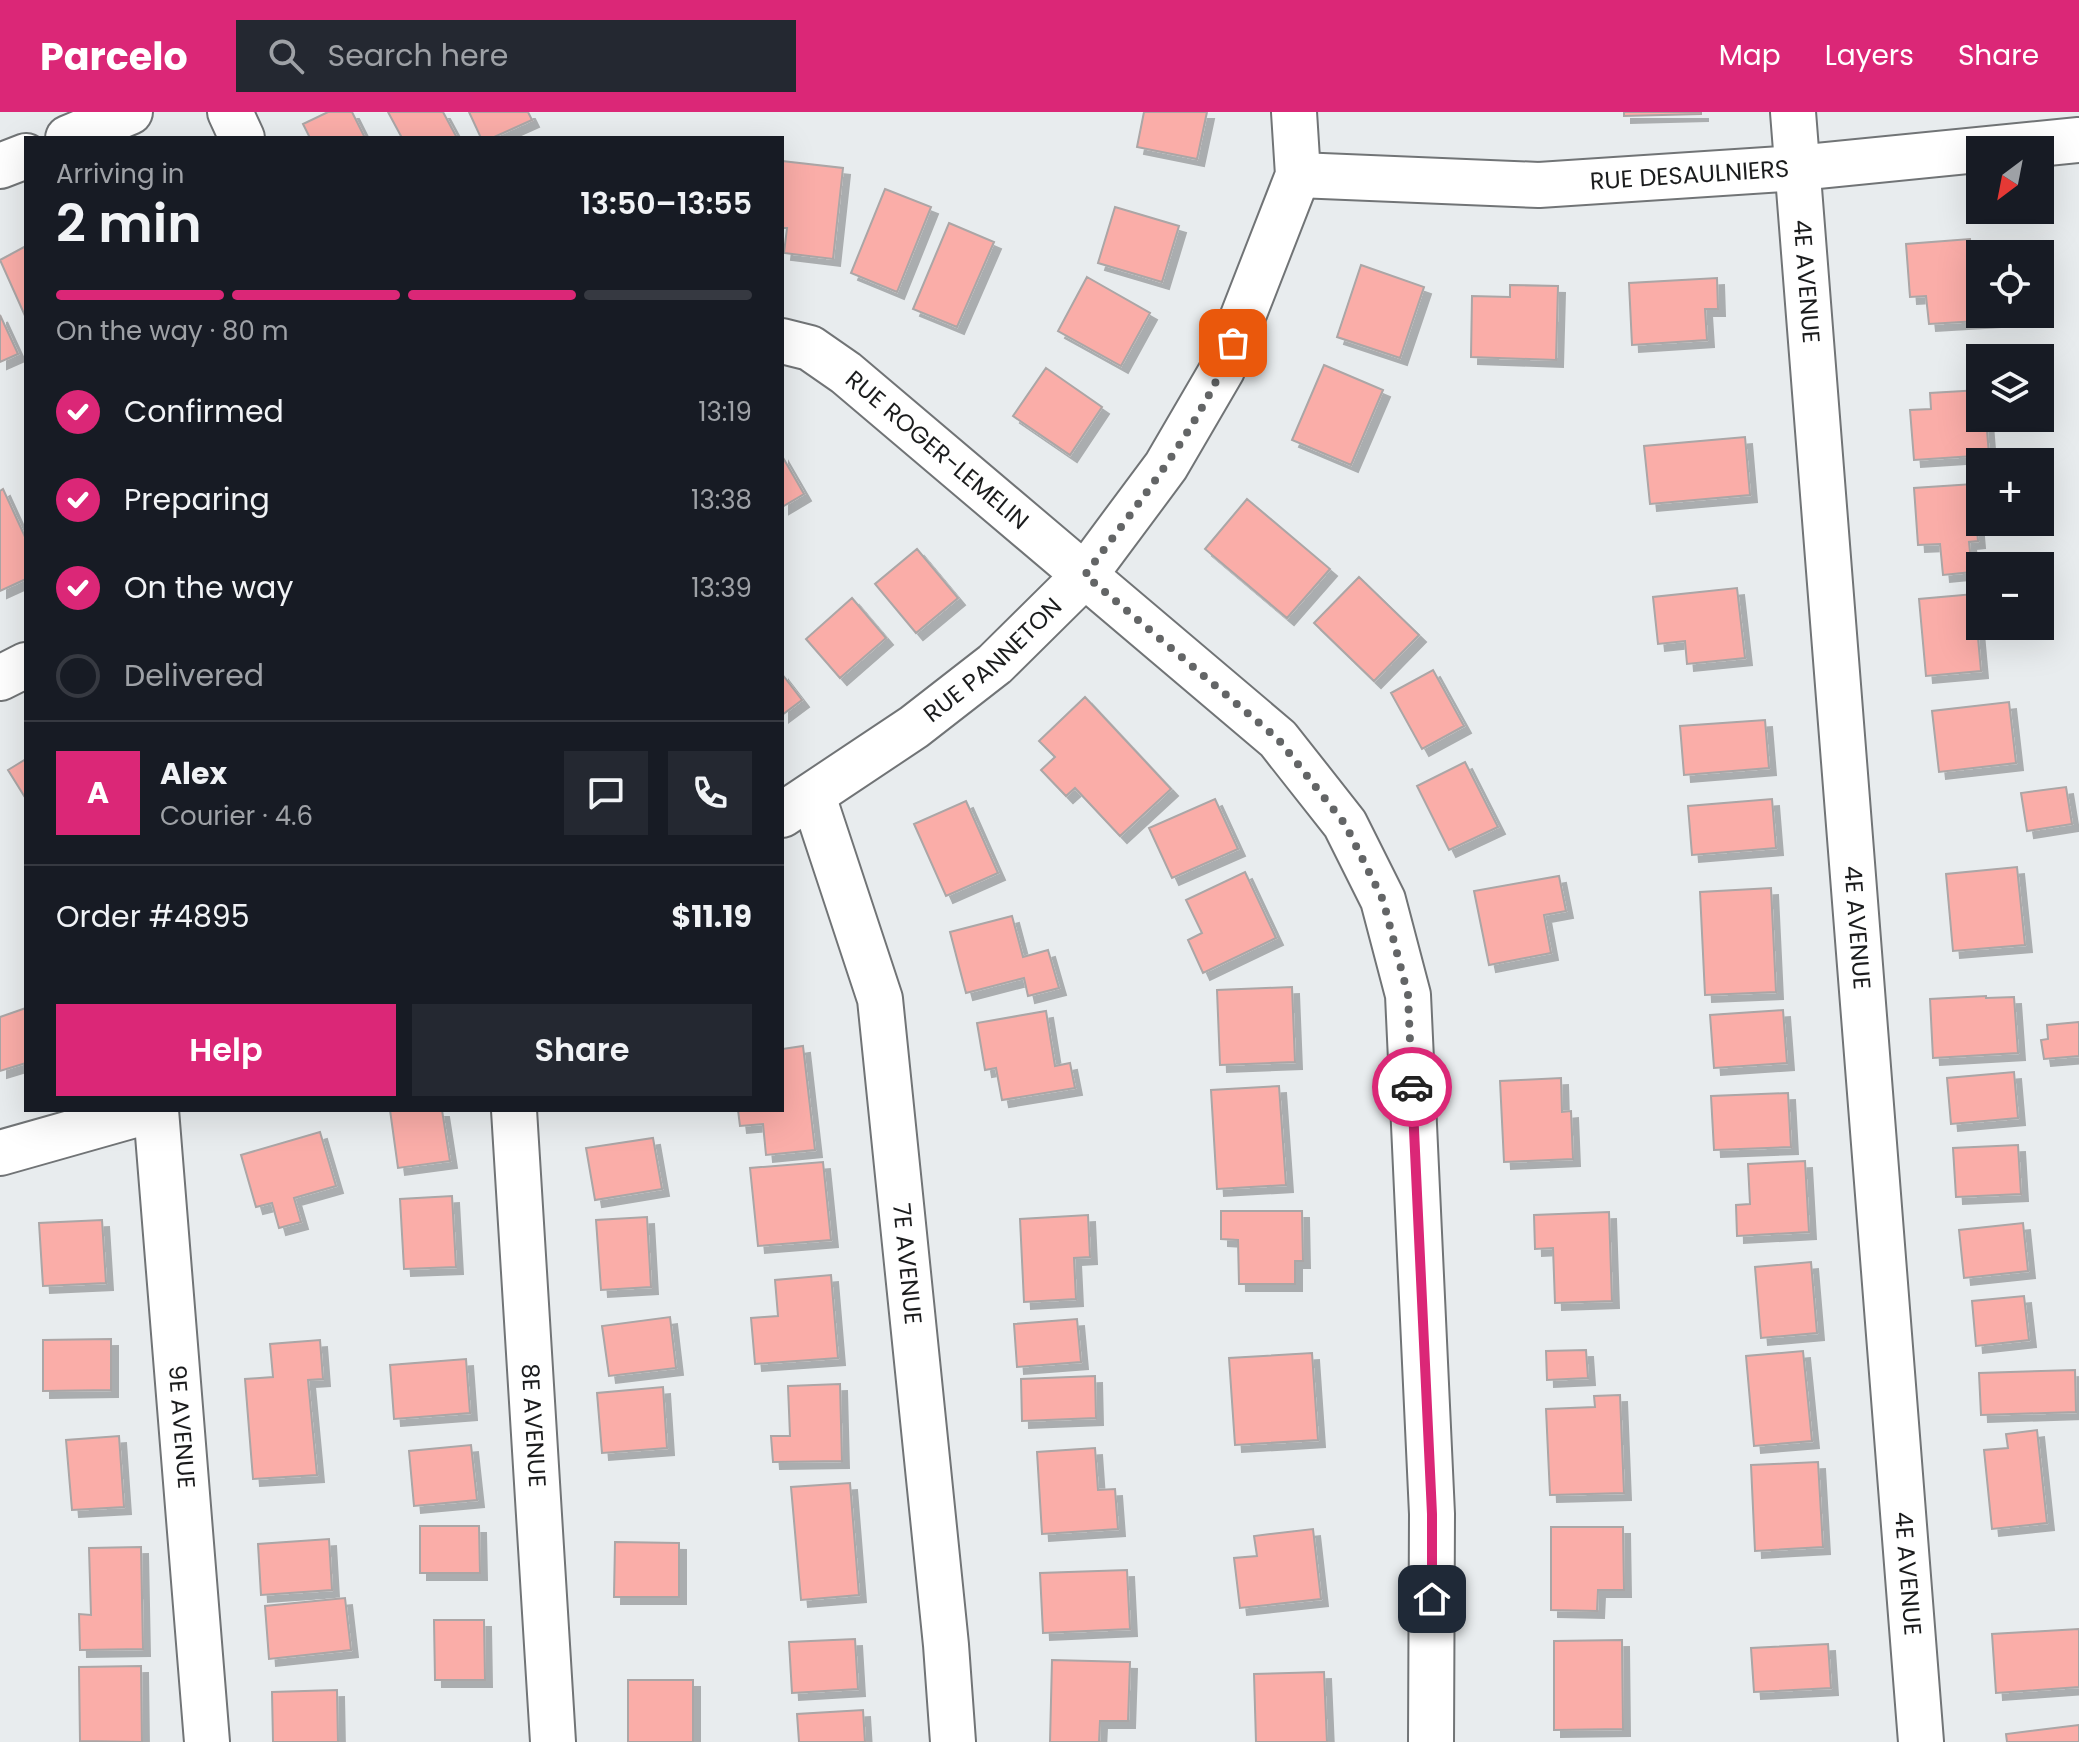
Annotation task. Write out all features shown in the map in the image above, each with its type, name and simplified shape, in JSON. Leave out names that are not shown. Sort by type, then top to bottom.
[{"type":"street","points":[[73,136],[130,112]]},
{"type":"street","points":[[230,112],[241,136]]},
{"type":"street","name":"RUE PANNETON","points":[[798,806],[914,727],[995,664],[1085,575],[1166,466],[1222,370],[1298,175],[1294,112]]},
{"type":"street","name":"4E AVENUE","points":[[1793,112],[1921,1742]]},
{"type":"street","name":"RUE DESAULNIERS","points":[[1298,175],[1539,185],[1797,168],[2079,140]]},
{"type":"street","points":[[0,166],[24,157]]},
{"type":"street","name":"RUE ROGER-LEMELIN","points":[[784,342],[810,348],[846,373],[1278,739],[1345,824],[1383,900],[1408,995],[1432,1514],[1431,1742]]},
{"type":"street","points":[[0,678],[24,666]]},
{"type":"street","name":"7E AVENUE","points":[[798,806],[880,999],[946,1645],[953,1742]]},
{"type":"street","points":[[0,1153],[147,1112]]},
{"type":"street","name":"9E AVENUE","points":[[154,1112],[207,1742]]},
{"type":"street","name":"8E AVENUE","points":[[514,1112],[553,1742]]},
{"type":"building","points":[[328,112],[352,112],[364,136],[309,136],[303,124]]},
{"type":"building","points":[[388,112],[443,112],[456,136],[401,136]]},
{"type":"building","points":[[469,112],[528,112],[532,120],[496,136],[480,136]]},
{"type":"building","points":[[1144,112],[1207,112],[1197,159],[1137,147]]},
{"type":"building","points":[[1624,112],[1701,112],[1701,114],[1624,116]]},
{"type":"building","points":[[784,161],[843,168],[833,259],[784,253],[787,228],[784,228]]},
{"type":"building","points":[[885,189],[931,207],[897,292],[851,273]]},
{"type":"building","points":[[1115,207],[1179,226],[1162,282],[1098,263]]},
{"type":"building","points":[[949,223],[994,242],[957,327],[913,309]]},
{"type":"building","points":[[1970,239],[1966,240],[1966,322],[1929,324],[1926,296],[1910,297],[1906,244]]},
{"type":"building","points":[[24,247],[24,314],[0,260]]},
{"type":"building","points":[[1361,265],[1424,287],[1400,358],[1337,337]]},
{"type":"building","points":[[1087,277],[1150,313],[1121,366],[1058,331]]},
{"type":"building","points":[[1717,278],[1718,309],[1705,309],[1707,340],[1632,345],[1629,283]]},
{"type":"building","points":[[1510,285],[1558,286],[1556,360],[1471,357],[1472,296],[1510,297]]},
{"type":"building","points":[[0,315],[18,354],[0,362]]},
{"type":"building","points":[[1324,365],[1383,390],[1351,465],[1292,440]]},
{"type":"building","points":[[1046,368],[1102,407],[1070,455],[1013,416]]},
{"type":"building","points":[[1966,391],[1966,432],[1987,432],[1988,448],[1966,448],[1966,457],[1914,460],[1910,410],[1931,409],[1930,393]]},
{"type":"building","points":[[1745,437],[1750,495],[1650,504],[1644,446]]},
{"type":"building","points":[[784,459],[804,494],[784,506]]},
{"type":"building","points":[[1966,484],[1966,536],[1978,536],[1978,541],[1969,542],[1966,573],[1943,575],[1940,544],[1918,545],[1914,488]]},
{"type":"building","points":[[3,489],[24,535],[24,580],[0,591],[0,491]]},
{"type":"building","points":[[1247,499],[1330,569],[1287,618],[1205,549]]},
{"type":"building","points":[[917,549],[958,598],[916,633],[875,584]]},
{"type":"building","points":[[1359,577],[1419,635],[1374,681],[1314,623]]},
{"type":"building","points":[[1737,588],[1745,658],[1687,664],[1685,641],[1658,644],[1653,597]]},
{"type":"building","points":[[1966,595],[1966,640],[1978,640],[1981,671],[1926,676],[1919,599]]},
{"type":"building","points":[[852,598],[886,638],[840,678],[806,639]]},
{"type":"building","points":[[1433,670],[1464,726],[1422,749],[1391,693]]},
{"type":"building","points":[[784,677],[802,700],[784,714]]},
{"type":"building","points":[[1085,697],[1171,789],[1120,836],[1075,788],[1066,796],[1041,770],[1055,757],[1039,741]]},
{"type":"building","points":[[2009,702],[2016,763],[1939,772],[1932,711]]},
{"type":"building","points":[[1765,720],[1769,768],[1684,775],[1680,726]]},
{"type":"building","points":[[24,760],[24,796],[8,770]]},
{"type":"building","points":[[1465,762],[1498,827],[1449,850],[1417,786]]},
{"type":"building","points":[[2066,787],[2072,824],[2027,831],[2021,793]]},
{"type":"building","points":[[1215,799],[1238,849],[1172,878],[1149,828]]},
{"type":"building","points":[[1772,799],[1776,848],[1692,855],[1688,806]]},
{"type":"building","points":[[966,801],[998,873],[946,896],[914,824]]},
{"type":"building","points":[[2017,867],[2025,945],[1953,951],[1946,874]]},
{"type":"building","points":[[1245,872],[1276,938],[1203,973],[1188,940],[1202,933],[1186,900]]},
{"type":"building","points":[[1559,876],[1566,911],[1544,915],[1551,953],[1489,965],[1474,891]]},
{"type":"building","points":[[1771,888],[1776,992],[1705,995],[1700,892]]},
{"type":"building","points":[[1012,916],[1023,957],[1048,950],[1059,988],[1028,996],[1024,978],[966,993],[950,932]]},
{"type":"building","points":[[1292,987],[1295,1062],[1220,1065],[1217,990]]},
{"type":"building","points":[[2014,997],[2018,1053],[1933,1058],[1930,999]]},
{"type":"building","points":[[24,1009],[24,1064],[0,1071],[0,1017]]},
{"type":"building","points":[[1783,1010],[1787,1063],[1714,1068],[1710,1015]]},
{"type":"building","points":[[1046,1011],[1055,1066],[1070,1063],[1075,1088],[1002,1100],[996,1068],[985,1070],[977,1023]]},
{"type":"building","points":[[2079,1022],[2079,1056],[2044,1059],[2041,1040],[2048,1039],[2047,1025]]},
{"type":"building","points":[[803,1046],[815,1150],[766,1155],[763,1124],[740,1126],[738,1112],[784,1112],[784,1049]]},
{"type":"building","points":[[2014,1072],[2018,1118],[1951,1124],[1947,1078]]},
{"type":"building","points":[[1561,1078],[1562,1112],[1571,1111],[1573,1159],[1504,1162],[1500,1081]]},
{"type":"building","points":[[1279,1086],[1286,1185],[1217,1189],[1211,1090]]},
{"type":"building","points":[[1788,1093],[1791,1147],[1714,1150],[1711,1096]]},
{"type":"building","points":[[390,1112],[442,1112],[450,1161],[398,1168]]},
{"type":"building","points":[[320,1132],[336,1186],[294,1198],[301,1222],[279,1228],[272,1203],[256,1207],[241,1155]]},
{"type":"building","points":[[653,1138],[662,1189],[595,1200],[586,1148]]},
{"type":"building","points":[[2018,1145],[2021,1194],[1956,1197],[1953,1148]]},
{"type":"building","points":[[1805,1161],[1809,1232],[1737,1236],[1736,1205],[1750,1204],[1748,1164]]},
{"type":"building","points":[[823,1162],[831,1240],[758,1246],[750,1168]]},
{"type":"building","points":[[452,1196],[456,1267],[404,1269],[400,1199]]},
{"type":"building","points":[[1221,1211],[1302,1211],[1303,1261],[1295,1261],[1295,1284],[1239,1284],[1238,1240],[1221,1239]]},
{"type":"building","points":[[1609,1212],[1612,1301],[1555,1303],[1553,1248],[1535,1249],[1534,1215]]},
{"type":"building","points":[[1088,1215],[1090,1257],[1074,1258],[1076,1299],[1024,1302],[1020,1219]]},
{"type":"building","points":[[647,1217],[651,1287],[601,1290],[596,1220]]},
{"type":"building","points":[[102,1220],[106,1283],[43,1286],[39,1223]]},
{"type":"building","points":[[2023,1223],[2028,1271],[1964,1278],[1959,1230]]},
{"type":"building","points":[[1811,1262],[1817,1333],[1761,1338],[1755,1267]]},
{"type":"building","points":[[831,1275],[838,1358],[755,1364],[751,1318],[778,1316],[775,1280]]},
{"type":"building","points":[[2024,1296],[2029,1340],[1976,1346],[1972,1301]]},
{"type":"building","points":[[670,1317],[676,1368],[609,1376],[602,1326]]},
{"type":"building","points":[[1077,1319],[1081,1362],[1017,1367],[1014,1324]]},
{"type":"building","points":[[111,1339],[111,1390],[43,1391],[43,1340]]},
{"type":"building","points":[[320,1340],[323,1379],[308,1380],[317,1475],[253,1479],[245,1379],[273,1377],[270,1344]]},
{"type":"building","points":[[1586,1350],[1588,1378],[1547,1380],[1546,1351]]},
{"type":"building","points":[[1803,1351],[1812,1441],[1754,1446],[1746,1356]]},
{"type":"building","points":[[1312,1353],[1318,1440],[1235,1445],[1229,1358]]},
{"type":"building","points":[[466,1359],[470,1413],[394,1419],[390,1365]]},
{"type":"building","points":[[2075,1370],[2076,1412],[1981,1415],[1979,1373]]},
{"type":"building","points":[[1095,1376],[1096,1418],[1022,1421],[1021,1379]]},
{"type":"building","points":[[840,1384],[842,1461],[773,1462],[771,1436],[790,1436],[788,1386]]},
{"type":"building","points":[[663,1387],[667,1448],[602,1453],[597,1393]]},
{"type":"building","points":[[1620,1395],[1624,1493],[1550,1495],[1546,1409],[1595,1407],[1594,1396]]},
{"type":"building","points":[[2037,1430],[2047,1523],[1992,1529],[1984,1450],[2008,1448],[2006,1434]]},
{"type":"building","points":[[119,1436],[124,1507],[72,1510],[66,1440]]},
{"type":"building","points":[[471,1445],[477,1500],[414,1506],[409,1451]]},
{"type":"building","points":[[1095,1448],[1098,1490],[1115,1489],[1118,1529],[1042,1534],[1037,1452]]},
{"type":"building","points":[[1818,1462],[1823,1547],[1755,1551],[1751,1465]]},
{"type":"building","points":[[850,1483],[859,1595],[801,1600],[791,1487]]},
{"type":"building","points":[[420,1526],[479,1526],[480,1573],[420,1573]]},
{"type":"building","points":[[1551,1527],[1623,1527],[1624,1590],[1598,1590],[1597,1611],[1551,1610]]},
{"type":"building","points":[[1313,1529],[1321,1599],[1240,1608],[1234,1558],[1257,1556],[1254,1536]]},
{"type":"building","points":[[329,1539],[332,1590],[261,1595],[258,1544]]},
{"type":"building","points":[[615,1542],[679,1543],[679,1597],[614,1597]]},
{"type":"building","points":[[141,1547],[143,1649],[80,1650],[79,1614],[91,1615],[89,1548]]},
{"type":"building","points":[[1127,1570],[1130,1629],[1043,1633],[1040,1573]]},
{"type":"building","points":[[345,1598],[351,1650],[269,1659],[265,1606]]},
{"type":"building","points":[[434,1620],[484,1620],[485,1680],[435,1680]]},
{"type":"building","points":[[2079,1629],[2079,1687],[1996,1693],[1992,1634]]},
{"type":"building","points":[[855,1639],[858,1689],[792,1693],[789,1642]]},
{"type":"building","points":[[1622,1640],[1623,1729],[1554,1730],[1554,1641]]},
{"type":"building","points":[[1828,1644],[1831,1688],[1754,1692],[1751,1648]]},
{"type":"building","points":[[1052,1660],[1130,1662],[1128,1721],[1100,1721],[1099,1742],[1050,1742]]},
{"type":"building","points":[[141,1666],[142,1742],[80,1741],[79,1667]]},
{"type":"building","points":[[1324,1672],[1327,1742],[1256,1742],[1254,1674]]},
{"type":"building","points":[[628,1680],[693,1680],[693,1742],[628,1742]]},
{"type":"building","points":[[337,1690],[338,1742],[273,1742],[272,1692]]},
{"type":"building","points":[[863,1710],[865,1742],[799,1742],[797,1714]]},
{"type":"building","points":[[2079,1725],[2079,1742],[2007,1742],[2006,1734]]},
{"type":"way so far","points":[[1233,343],[1222,370],[1166,466],[1085,575],[1278,739],[1345,824],[1383,900],[1408,995],[1412,1087]]},
{"type":"route","points":[[1412,1087],[1432,1514],[1432,1599]]}]
